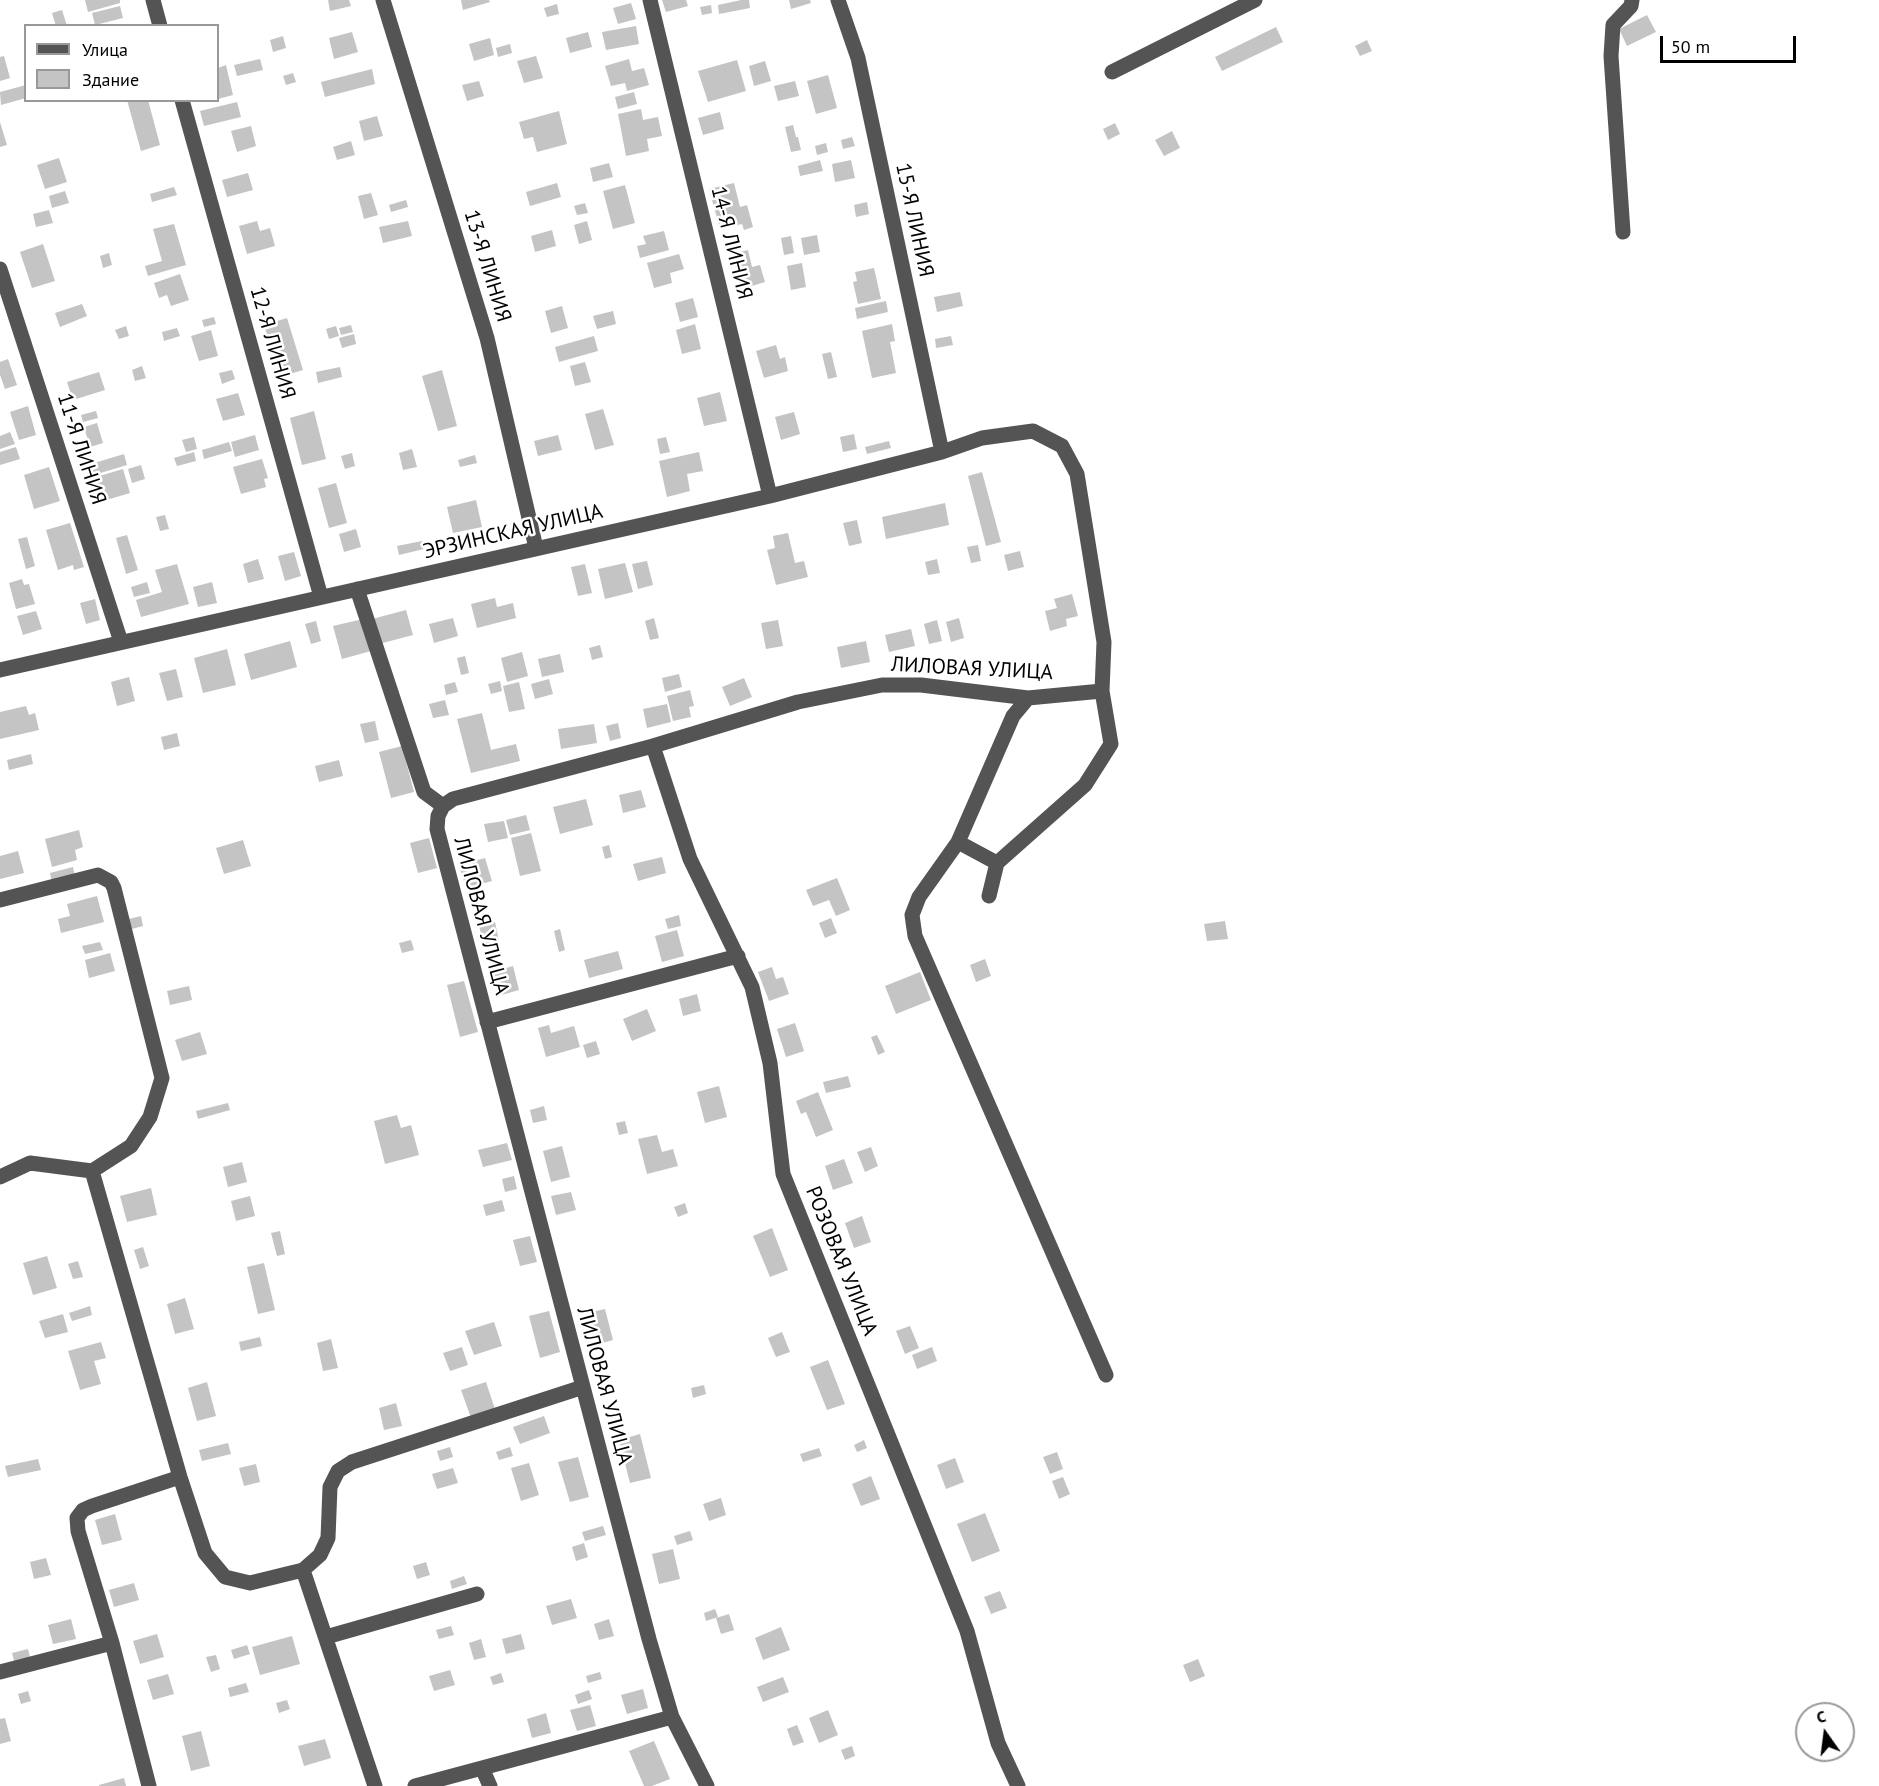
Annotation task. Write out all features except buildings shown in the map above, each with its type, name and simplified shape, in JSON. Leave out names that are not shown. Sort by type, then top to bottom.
[{"type":"street","points":[[153,0],[159,24]]},
{"type":"street","name":"13-Я ЛИНИЯ","points":[[383,0],[487,338],[536,548]]},
{"type":"street","name":"14-Я ЛИНИЯ","points":[[650,0],[770,496]]},
{"type":"street","name":"15-Я ЛИНИЯ","points":[[838,0],[858,58],[942,452]]},
{"type":"street","points":[[1112,72],[1255,0]]},
{"type":"street","points":[[1623,232],[1611,56],[1613,25],[1631,6],[1632,0]]},
{"type":"street","name":"12-Я ЛИНИЯ","points":[[183,102],[321,597]]},
{"type":"street","name":"11-Я ЛИНИЯ","points":[[0,268],[122,642]]},
{"type":"street","name":"ЭРЗИНСКАЯ УЛИЦА","points":[[0,670],[770,496],[942,452],[982,438],[1033,431],[1062,446],[1077,474],[1104,642],[1102,691]]},
{"type":"street","points":[[357,589],[424,792],[443,806]]},
{"type":"street","name":"ЛИЛОВАЯ УЛИЦА","points":[[707,1786],[672,1717],[649,1639],[436,829],[438,816],[443,806],[453,799],[652,746],[798,702],[882,685],[921,685],[1029,698],[1102,691]]},
{"type":"street","points":[[989,896],[997,863],[1085,785],[1111,744],[1102,691]]},
{"type":"street","points":[[1029,698],[1013,716],[958,842],[919,897],[912,915],[915,936],[1106,1375]]},
{"type":"street","name":"РОЗОВАЯ УЛИЦА","points":[[652,746],[690,859],[752,987],[770,1063],[783,1174],[968,1631],[998,1743],[1018,1786]]},
{"type":"street","points":[[958,842],[997,863]]},
{"type":"street","points":[[0,900],[98,875],[111,882],[162,1078],[150,1117],[131,1146],[92,1171],[30,1163],[0,1177]]},
{"type":"street","points":[[487,1022],[738,956]]},
{"type":"street","points":[[92,1171],[180,1477],[205,1553],[225,1576],[250,1583],[303,1570],[320,1555],[328,1538],[330,1487],[338,1471],[352,1462],[583,1387]]},
{"type":"street","points":[[149,1786],[112,1643],[78,1531],[77,1518],[84,1510],[92,1506],[180,1477]]},
{"type":"street","points":[[303,1570],[375,1786]]},
{"type":"street","points":[[326,1636],[477,1594]]},
{"type":"street","points":[[0,1672],[112,1643]]},
{"type":"street","points":[[415,1786],[672,1717]]},
{"type":"street","points":[[482,1768],[490,1786]]}]
